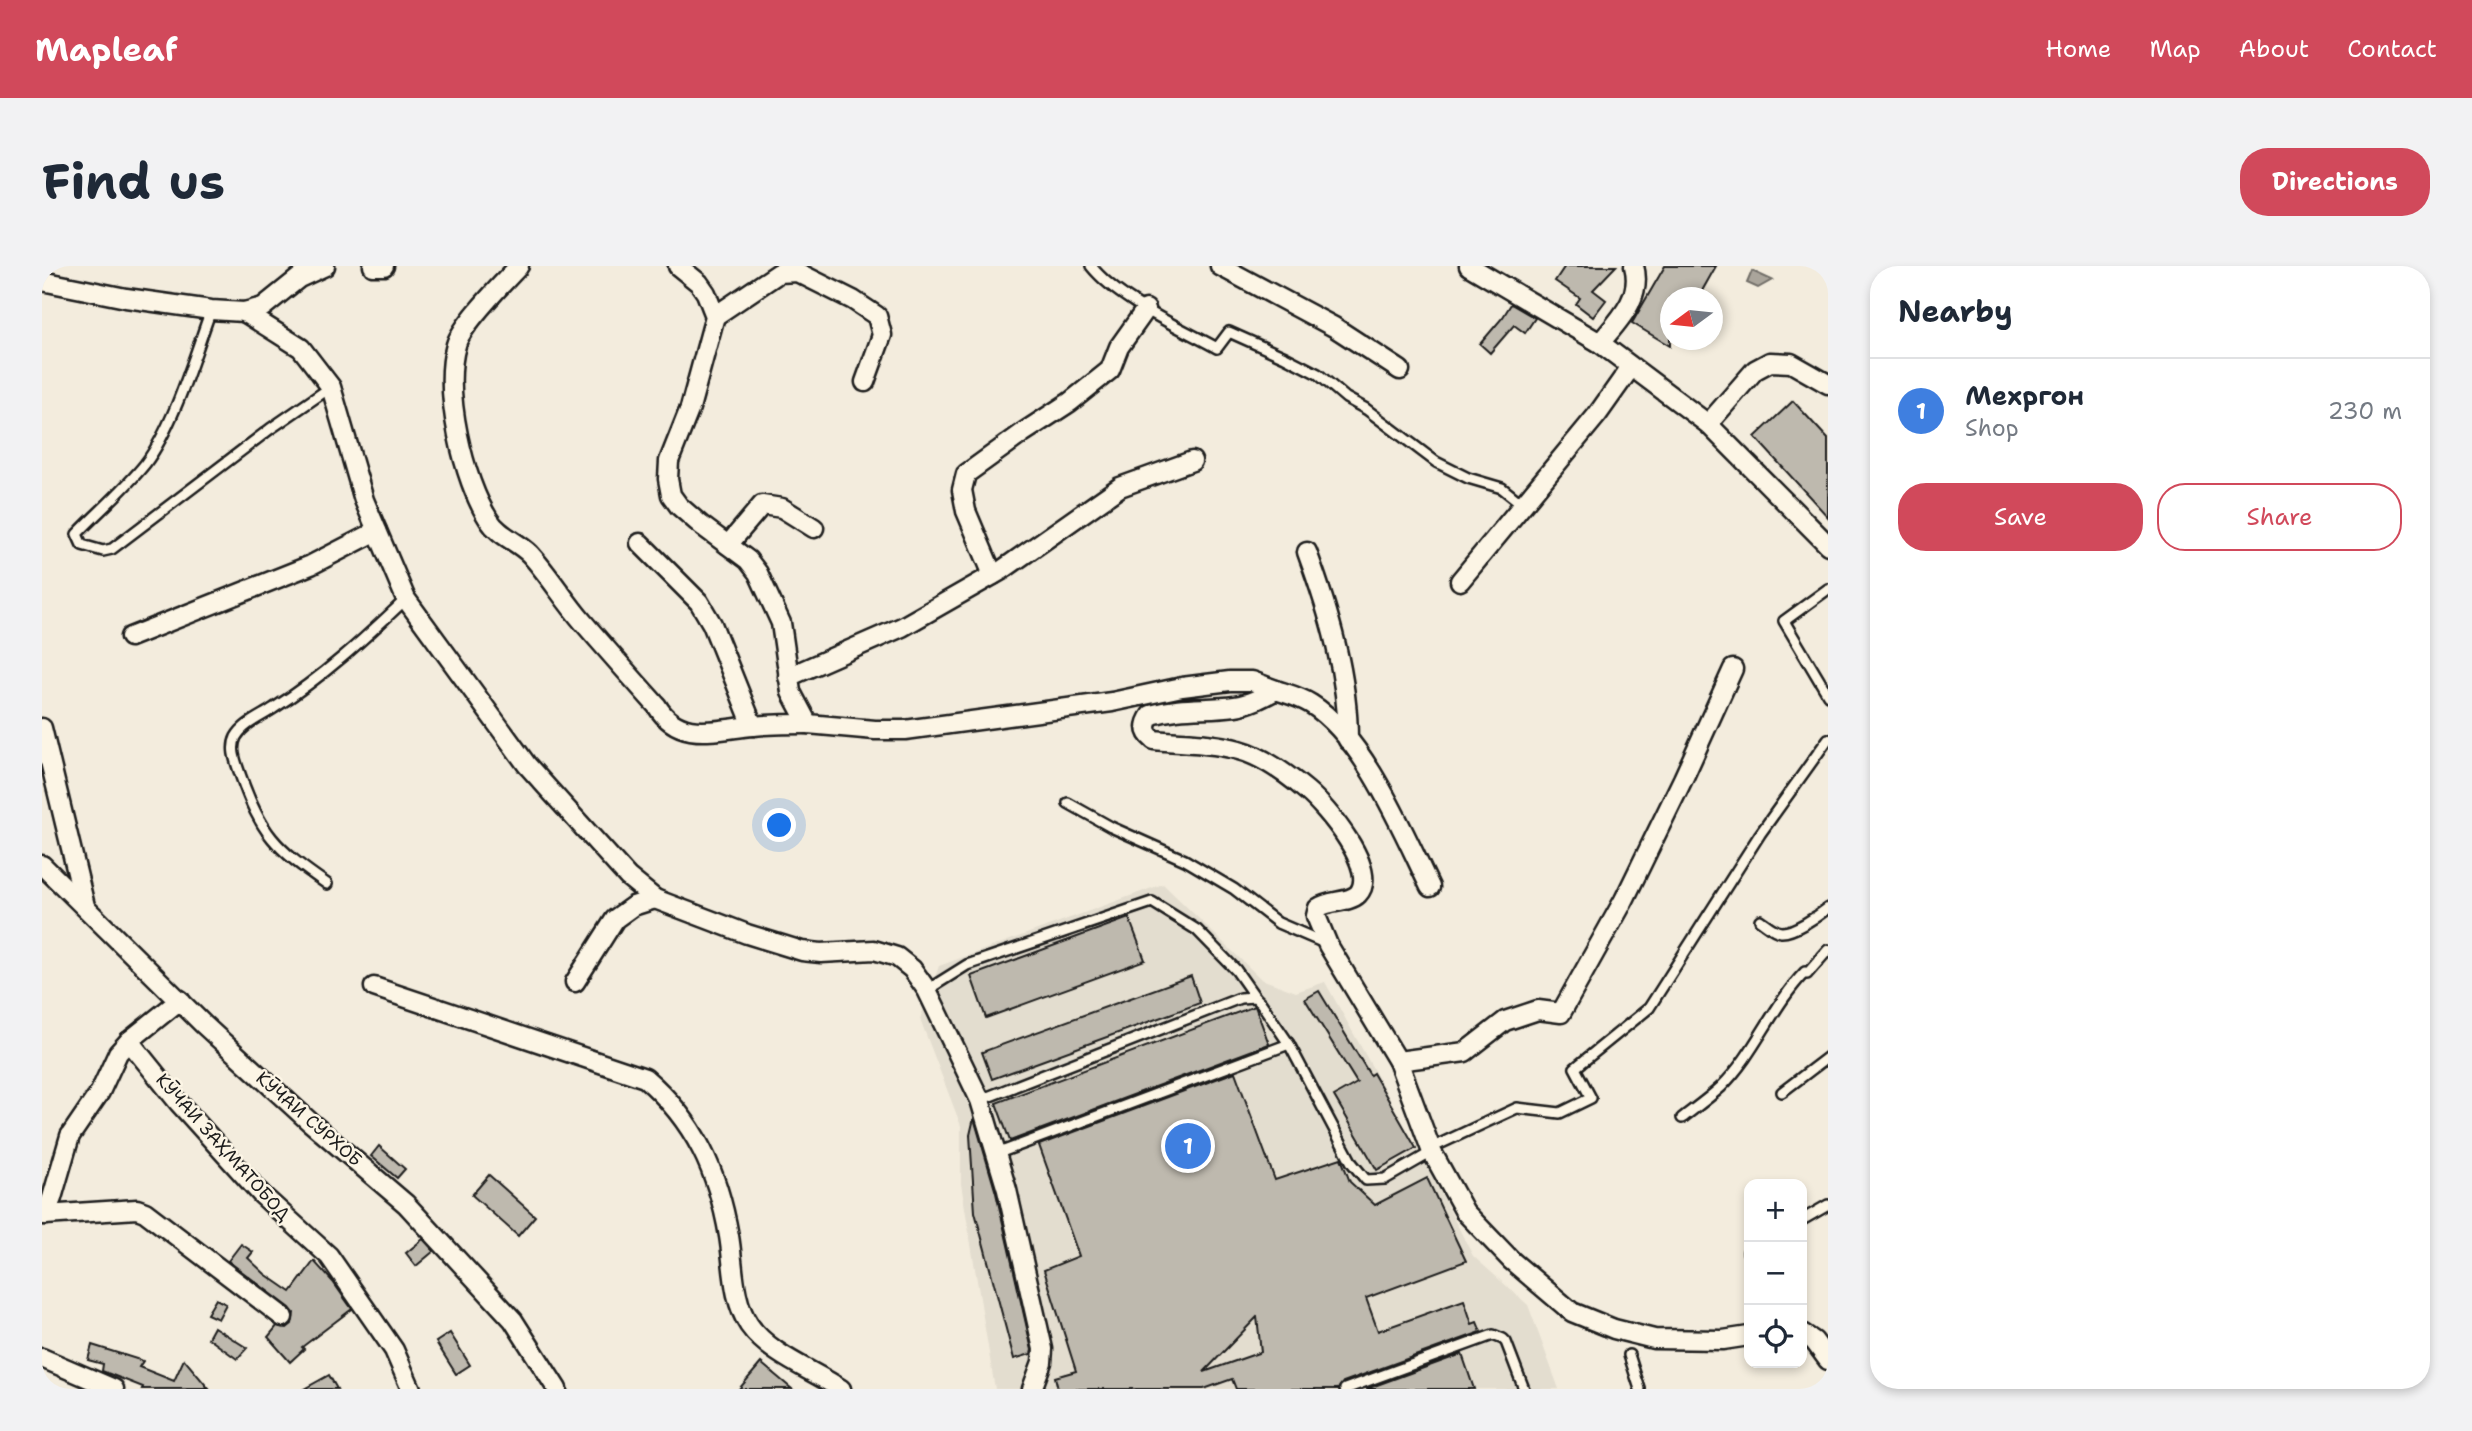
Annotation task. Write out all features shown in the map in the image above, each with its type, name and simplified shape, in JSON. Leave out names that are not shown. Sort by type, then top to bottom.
[{"type":"street","points":[[42,281],[126,298],[244,312],[263,307],[299,278],[325,266]]},
{"type":"street","points":[[373,266],[384,266]]},
{"type":"street","points":[[519,266],[488,299],[456,342],[452,378],[455,418],[469,478],[489,520],[499,532],[529,553],[582,620],[657,706],[664,718],[687,729],[702,732],[753,726],[808,724],[905,730],[1112,702],[1182,687],[1252,681],[1312,705],[1348,740],[1385,798],[1430,887]]},
{"type":"street","points":[[678,266],[706,293],[715,316],[690,408],[669,461],[671,495],[679,506],[748,560],[758,573],[780,623],[791,692],[808,724]]},
{"type":"street","points":[[1220,266],[1334,327],[1400,370]]},
{"type":"street","points":[[1469,266],[1600,343],[1708,424],[1828,545]]},
{"type":"street","points":[[1600,343],[1634,297],[1634,266]]},
{"type":"street","points":[[715,316],[779,273],[797,272],[853,300],[877,316],[882,335],[865,382]]},
{"type":"street","points":[[993,575],[966,512],[962,490],[966,474],[1070,402],[1110,370],[1119,347],[1146,309]]},
{"type":"street","points":[[244,312],[301,348],[331,387],[364,500],[406,599],[527,765],[628,877],[654,899],[747,934],[802,951],[821,953],[874,950],[897,957],[912,969],[927,990],[980,1100],[1007,1190],[1043,1349],[1042,1362],[1032,1389]]},
{"type":"street","points":[[1708,424],[1755,370],[1770,362],[1791,363],[1828,384]]},
{"type":"street","points":[[1460,581],[1597,415],[1631,367]]},
{"type":"street","points":[[788,677],[902,627],[993,575],[1119,487],[1192,461]]},
{"type":"street","points":[[727,545],[762,505],[782,508],[814,528]]},
{"type":"street","points":[[130,637],[311,565],[377,531]]},
{"type":"street","points":[[640,543],[699,602],[712,624],[753,726]]},
{"type":"street","points":[[1307,552],[1325,603],[1346,696],[1348,740]]},
{"type":"street","points":[[1398,1061],[1465,1052],[1505,1021],[1538,1010],[1561,1013],[1624,900],[1733,669]]},
{"type":"street","points":[[1276,690],[1259,699],[1235,706],[1169,709],[1151,715],[1146,729],[1154,740],[1199,743],[1241,750],[1274,767],[1308,792],[1340,827],[1364,872],[1363,886],[1356,896],[1323,905],[1317,911],[1319,923],[1328,945],[1398,1061],[1431,1150],[1465,1212],[1512,1261],[1572,1312],[1614,1329],[1654,1339],[1723,1340],[1744,1337]]},
{"type":"street","points":[[42,727],[85,906]]},
{"type":"street","name":"КӮЧАИ СУРХОБ","points":[[42,865],[203,1024],[310,1122],[406,1204],[513,1320],[558,1389]]},
{"type":"street","points":[[575,982],[615,919],[633,906],[654,899]]},
{"type":"street","points":[[374,987],[645,1078],[667,1097],[691,1128],[710,1162],[729,1234],[737,1295],[748,1323],[780,1353],[841,1389]]},
{"type":"street","points":[[43,1215],[52,1198],[70,1136],[100,1092],[118,1053],[180,1000]]},
{"type":"street","name":"КӮЧАИ ЗАҲМАТОБОД","points":[[129,1041],[179,1103],[262,1195],[329,1256],[394,1350],[411,1389]]},
{"type":"street","points":[[43,1215],[128,1209],[145,1212],[283,1317]]},
{"type":"street","points":[[1807,1336],[1814,1341],[1828,1360]]},
{"type":"street","points":[[42,1358],[114,1389]]},
{"type":"lane","points":[[1091,266],[1099,276],[1146,309],[1217,348],[1229,332],[1285,356],[1318,374],[1346,398],[1366,409],[1436,462],[1468,478],[1502,488],[1522,504]]},
{"type":"lane","points":[[211,310],[161,435],[145,463],[78,534],[82,545],[103,551],[112,550],[270,429],[331,387]]},
{"type":"lane","points":[[1828,589],[1784,621],[1828,695]]},
{"type":"lane","points":[[327,884],[272,840],[260,823],[237,765],[233,752],[234,741],[242,728],[309,686],[362,642],[406,599]]},
{"type":"lane","points":[[927,990],[967,965],[1152,902],[1197,930],[1236,970],[1289,1044],[1352,1163],[1366,1181],[1385,1179],[1431,1150],[1517,1108],[1560,1113],[1591,1098],[1575,1068],[1649,1008],[1760,834],[1828,739]]},
{"type":"lane","points":[[1068,803],[1111,827],[1185,860],[1234,888],[1278,923],[1328,945]]},
{"type":"lane","points":[[1760,920],[1776,931],[1788,931],[1828,908]]},
{"type":"lane","points":[[1682,1118],[1721,1086],[1750,1050],[1789,989],[1805,972],[1807,974],[1828,950]]},
{"type":"lane","points":[[980,1100],[1240,998],[1255,997]]},
{"type":"lane","points":[[996,1154],[1289,1044]]},
{"type":"lane","points":[[1782,1091],[1828,1057]]},
{"type":"lane","points":[[1807,1217],[1828,1205]]},
{"type":"lane","points":[[1345,1389],[1493,1335],[1506,1342],[1524,1389]]},
{"type":"lane","points":[[1629,1355],[1640,1389]]},
{"type":"shaded area","points":[[1752,271],[1772,280],[1758,288],[1747,283]]},
{"type":"shaded area","points":[[1163,884],[1261,979],[1296,992],[1325,982],[1427,1166],[1473,1256],[1528,1305],[1559,1389],[995,1389],[961,1184],[961,1126],[920,1019],[939,966]]},
{"type":"building","points":[[1565,266],[1616,266],[1593,290],[1606,300],[1593,317],[1576,304],[1580,298],[1555,281]]},
{"type":"building","points":[[1665,266],[1716,266],[1704,287],[1660,287],[1660,340],[1632,323]]},
{"type":"building","points":[[1511,304],[1535,318],[1525,333],[1514,325],[1490,353],[1480,344]]},
{"type":"building","points":[[1793,401],[1828,439],[1828,517],[1755,437]]},
{"type":"building","points":[[1129,918],[1145,960],[986,1018],[971,976]]},
{"type":"building","points":[[1191,976],[1200,1003],[992,1079],[982,1052]]},
{"type":"building","points":[[1319,991],[1370,1075],[1373,1073],[1416,1148],[1377,1170],[1334,1096],[1357,1083],[1305,999]]},
{"type":"building","points":[[1255,1006],[1269,1044],[1010,1141],[996,1103]]},
{"type":"building","points":[[1235,1072],[1275,1180],[1341,1158],[1350,1182],[1375,1205],[1427,1178],[1466,1261],[1366,1298],[1378,1331],[1464,1300],[1472,1324],[1477,1322],[1481,1332],[1343,1382],[1338,1389],[1236,1389],[1232,1379],[1204,1389],[1058,1389],[1055,1377],[1076,1371],[1044,1270],[1079,1256],[1039,1145]],"holes":[[[1257,1317],[1261,1352],[1204,1372]]]},
{"type":"building","points":[[974,1118],[996,1193],[1032,1350],[1031,1354],[1014,1359],[975,1212],[970,1135]]},
{"type":"building","points":[[379,1146],[405,1169],[397,1178],[371,1156]]},
{"type":"building","points":[[489,1175],[535,1216],[518,1236],[472,1195]]},
{"type":"building","points":[[423,1239],[434,1251],[416,1266],[406,1253]]},
{"type":"building","points":[[241,1244],[253,1252],[248,1258],[291,1292],[314,1261],[352,1309],[302,1347],[304,1349],[290,1362],[268,1337],[277,1326],[287,1328],[292,1324],[294,1313],[228,1261]]},
{"type":"building","points":[[216,1299],[226,1304],[218,1319],[207,1314]]},
{"type":"building","points":[[214,1327],[247,1348],[237,1359],[208,1338]]},
{"type":"building","points":[[450,1333],[470,1365],[456,1374],[436,1342]]},
{"type":"building","points":[[92,1345],[143,1361],[139,1367],[174,1381],[184,1359],[209,1389],[142,1389],[143,1387],[102,1371],[103,1364],[88,1360]]},
{"type":"building","points":[[1462,1354],[1474,1389],[1366,1389]]},
{"type":"building","points":[[761,1363],[792,1389],[739,1389]]},
{"type":"building","points":[[329,1375],[337,1389],[304,1389]]},
{"type":"place","name":"Мехргон","points":[[1188,1146]]}]
